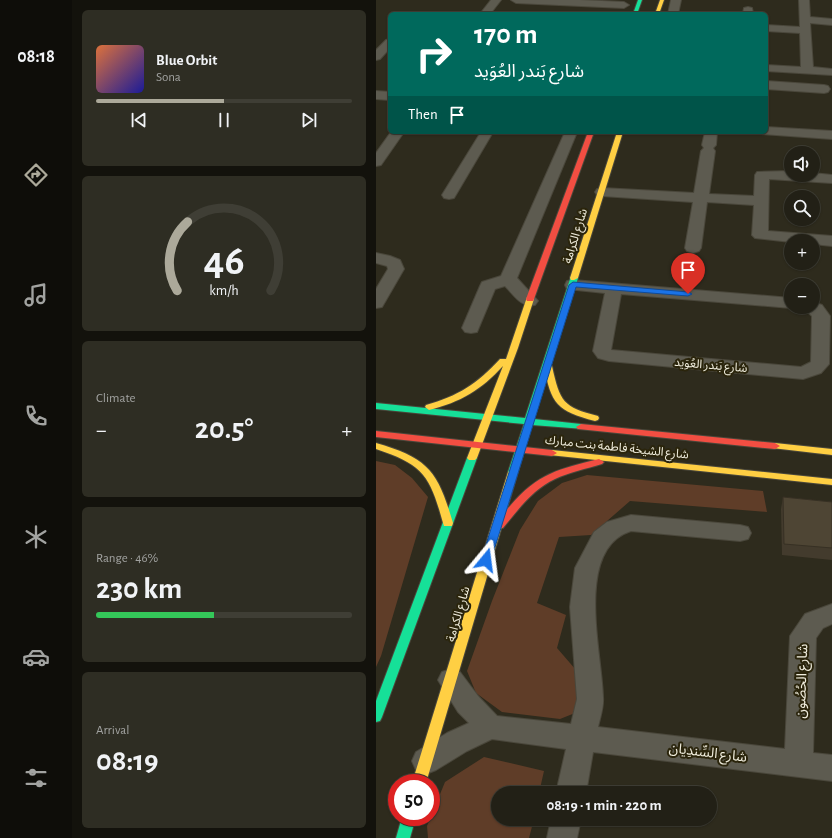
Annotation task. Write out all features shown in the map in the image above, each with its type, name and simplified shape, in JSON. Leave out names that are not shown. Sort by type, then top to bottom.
[{"type":"main road","points":[[636,12],[640,0]]},
{"type":"main road","points":[[659,12],[662,0]]},
{"type":"main road","name":"شارع الكرامة","points":[[378,706],[448,524],[476,444],[514,348],[529,301],[590,134]]},
{"type":"main road","name":"شارع الكرامة","points":[[423,772],[495,530],[619,134]]},
{"type":"main road","points":[[409,410],[441,404],[470,393],[485,382],[514,348]]},
{"type":"main road","points":[[548,364],[554,395],[561,405],[576,414],[622,422],[646,432]]},
{"type":"main road","name":"شارع الشيخة فاطمة بنت مبارك","points":[[376,406],[646,432],[832,452]]},
{"type":"main road","name":"شارع الشيخة فاطمة بنت مبارك","points":[[376,434],[832,482]]},
{"type":"main road","points":[[376,446],[409,458],[426,472],[436,485],[448,524]]},
{"type":"main road","points":[[495,530],[528,493],[546,479],[573,469],[614,459]]},
{"type":"main road","points":[[403,838],[406,826]]},
{"type":"street","points":[[487,12],[496,0]]},
{"type":"street","points":[[516,0],[623,6]]},
{"type":"street","points":[[673,12],[676,0]]},
{"type":"street","points":[[804,0],[807,70]]},
{"type":"street","points":[[768,28],[832,22]]},
{"type":"street","points":[[376,57],[388,44]]},
{"type":"street","points":[[768,68],[832,72]]},
{"type":"street","points":[[768,85],[824,89]]},
{"type":"street","points":[[376,95],[388,96]]},
{"type":"street","points":[[768,131],[832,135]]},
{"type":"street","points":[[376,162],[397,134]]},
{"type":"street","points":[[449,195],[486,134]]},
{"type":"street","points":[[471,328],[488,286],[508,279],[570,134]]},
{"type":"street","points":[[693,248],[709,143]]},
{"type":"street","points":[[832,179],[762,175],[760,236],[832,241]]},
{"type":"street","points":[[602,192],[761,201]]},
{"type":"street","points":[[376,258],[394,263],[396,269],[376,303]]},
{"type":"street","points":[[508,279],[529,301]]},
{"type":"street","points":[[573,285],[784,301]]},
{"type":"street","name":"شارع بَندر العُوَيد","points":[[614,288],[602,351],[609,355],[802,373],[814,370],[820,364],[821,316],[820,314]]},
{"type":"street","points":[[574,786],[590,699],[582,607],[587,568],[602,538],[616,528],[632,523],[740,533]]},
{"type":"street","name":"شارع الحُصُون","points":[[798,764],[802,636],[814,621],[832,614]]},
{"type":"street","points":[[423,772],[457,742],[490,727],[468,704],[451,680]]},
{"type":"street","name":"شارع السِّندِيان","points":[[490,727],[584,737],[832,768]]},
{"type":"street","points":[[562,838],[565,826]]},
{"type":"shaded area","points":[[376,461],[395,465],[412,478],[428,497],[381,656],[376,667]]},
{"type":"shaded area","points":[[587,475],[763,491],[767,512],[630,501],[591,535],[559,537],[537,603],[566,615],[557,648],[576,670],[580,711],[560,719],[502,712],[476,693],[467,671],[492,601],[520,530],[538,501],[562,483]]},
{"type":"shaded area","points":[[484,757],[544,771],[541,786],[491,786],[491,826],[532,826],[529,838],[428,838],[427,826],[440,826],[440,794],[445,782]]},
{"type":"building","points":[[783,497],[832,502],[832,548],[784,544]]},
{"type":"traffic: fast","points":[[636,12],[640,0]]},
{"type":"traffic: fast","points":[[513,472],[574,278]]},
{"type":"traffic: fast","points":[[376,406],[581,427]]},
{"type":"traffic: fast","points":[[376,717],[472,458]]},
{"type":"traffic: fast","points":[[403,838],[406,826]]},
{"type":"traffic: slow","points":[[658,12],[662,0]]},
{"type":"traffic: slow","points":[[574,278],[619,134]]},
{"type":"traffic: slow","points":[[472,458],[514,348],[530,299]]},
{"type":"traffic: slow","points":[[429,407],[452,400],[470,391],[487,378],[503,361]]},
{"type":"traffic: slow","points":[[548,366],[553,388],[560,402],[573,412],[595,418]]},
{"type":"traffic: slow","points":[[376,446],[410,459],[418,464],[430,476],[441,498],[448,523]]},
{"type":"traffic: slow","points":[[775,446],[832,452]]},
{"type":"traffic: slow","points":[[552,453],[832,482]]},
{"type":"traffic: slow","points":[[422,774],[513,472]]},
{"type":"traffic: jam","points":[[530,299],[590,134]]},
{"type":"traffic: jam","points":[[581,427],[775,446]]},
{"type":"traffic: jam","points":[[376,434],[552,453]]},
{"type":"traffic: jam","points":[[499,525],[526,494],[539,483],[565,471],[599,462]]},
{"type":"route","points":[[486,560],[573,285],[688,294]]}]
